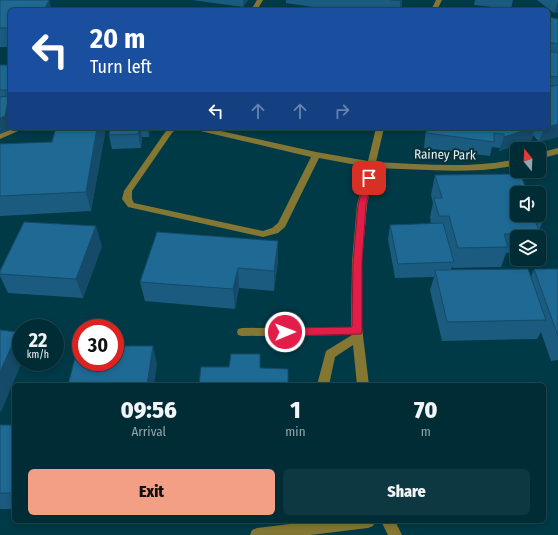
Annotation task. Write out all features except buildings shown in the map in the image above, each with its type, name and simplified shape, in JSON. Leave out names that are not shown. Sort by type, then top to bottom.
[{"type":"street","points":[[0,136],[16,130]]},
{"type":"street","points":[[170,130],[128,191],[127,199],[131,205],[263,234],[275,231],[282,225],[316,155]]},
{"type":"street","name":"Rainey Park","points":[[205,130],[316,155],[372,165],[476,168],[494,167],[510,164]]},
{"type":"street","points":[[363,383],[358,335],[357,262],[362,205],[380,130]]},
{"type":"street","points":[[546,154],[558,151]]},
{"type":"street","points":[[242,332],[358,335]]},
{"type":"street","points":[[324,383],[330,354],[358,335]]},
{"type":"street","points":[[257,535],[324,523]]},
{"type":"street","points":[[389,523],[395,535]]},
{"type":"route","points":[[285,332],[357,331],[357,262],[362,205],[369,178]]}]
